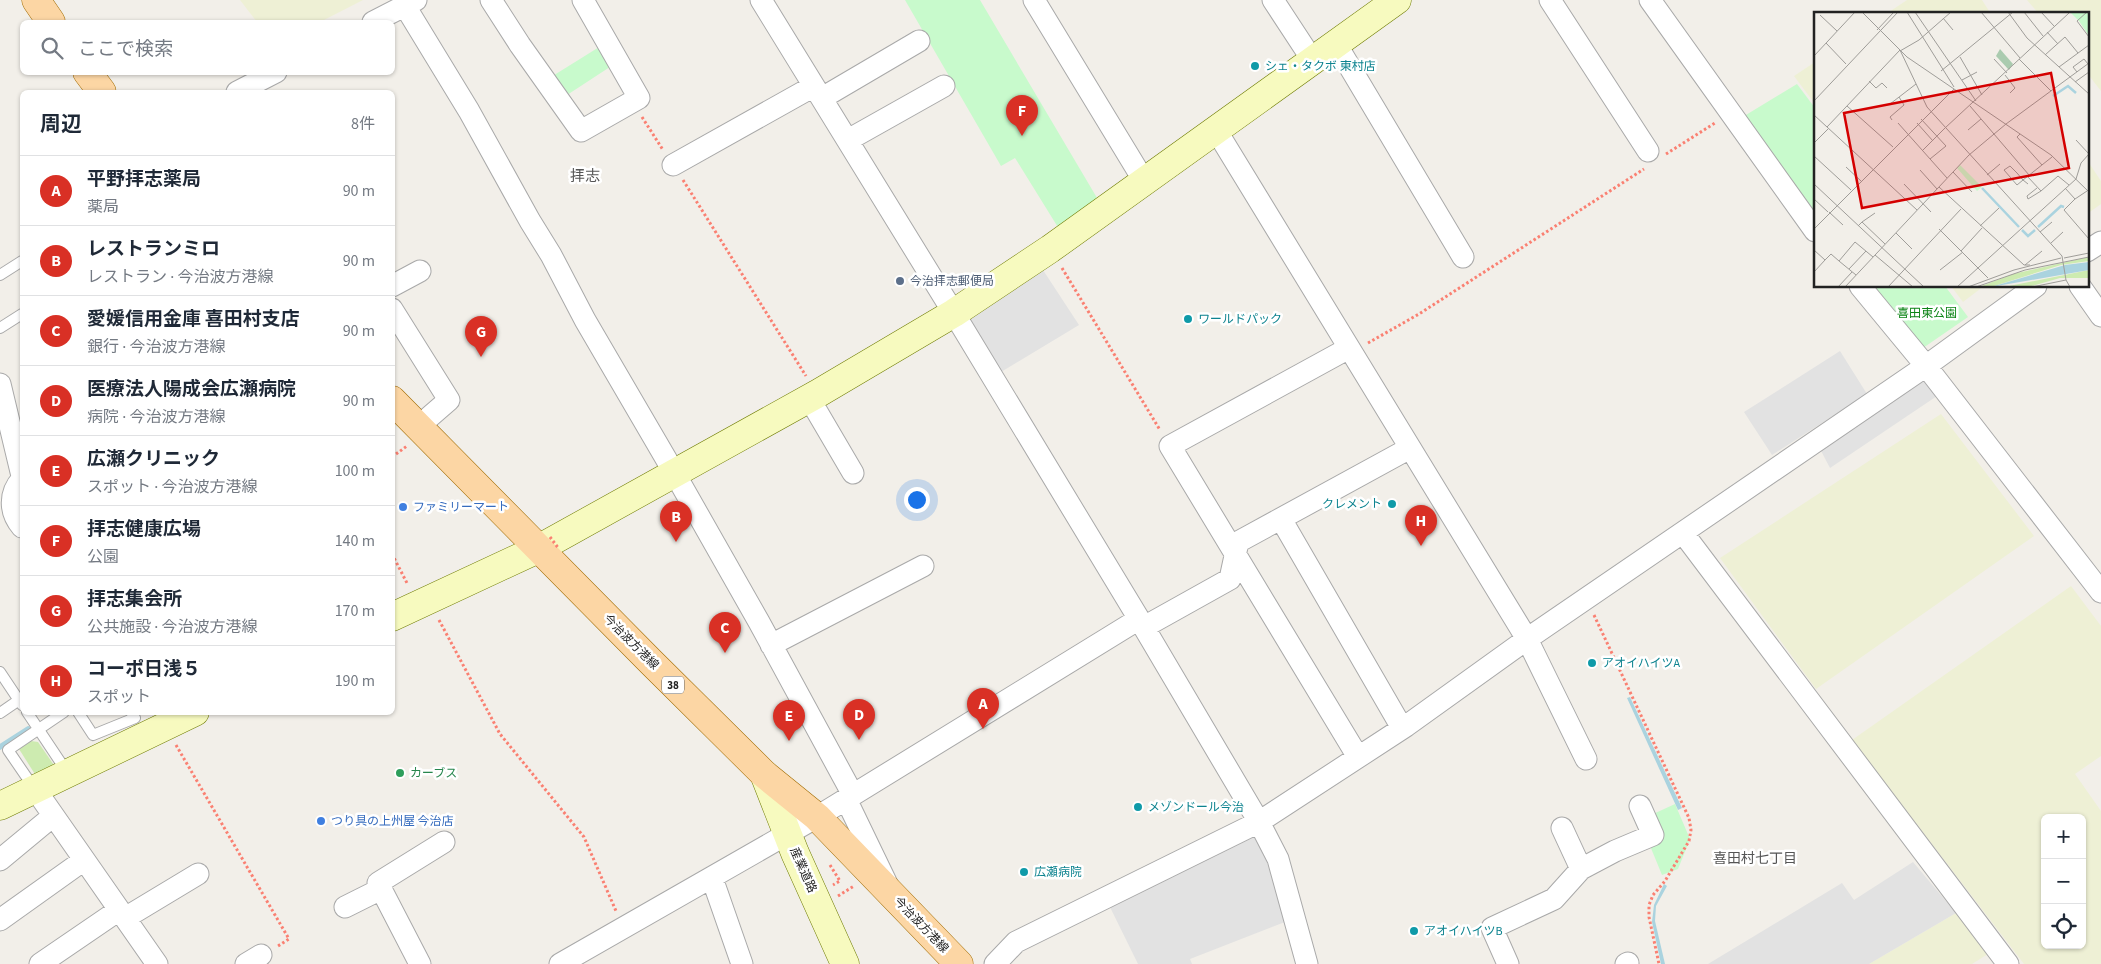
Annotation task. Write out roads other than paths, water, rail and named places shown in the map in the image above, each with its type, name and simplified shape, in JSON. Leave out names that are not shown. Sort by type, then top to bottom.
[{"type":"main road","points":[[36,0],[51,20]]},
{"type":"main road","points":[[89,75],[100,90]]},
{"type":"main road","name":"今治波方港線","points":[[395,403],[549,545],[764,774],[817,817],[959,964]]},
{"type":"street","points":[[491,0],[520,45],[582,131],[640,98],[584,0]]},
{"type":"street","points":[[761,0],[954,313],[1259,822],[1278,860],[1307,964]]},
{"type":"street","points":[[1034,0],[1144,181]]},
{"type":"street","points":[[1273,0],[1314,61]]},
{"type":"street","points":[[395,615],[420,596],[549,545],[813,396],[954,313],[1050,249],[1397,0]]},
{"type":"street","points":[[1550,0],[1654,157]]},
{"type":"street","points":[[1650,0],[1814,230]]},
{"type":"street","points":[[377,20],[410,3],[530,221],[551,255],[584,320],[674,473],[771,645],[850,797],[892,896]]},
{"type":"street","points":[[673,165],[919,41]]},
{"type":"street","points":[[1336,44],[1463,257]]},
{"type":"street","points":[[243,90],[269,82]]},
{"type":"street","points":[[848,140],[944,86]]},
{"type":"street","points":[[1216,130],[1527,639],[1586,759]]},
{"type":"street","points":[[2088,250],[2101,242]]},
{"type":"street","points":[[395,284],[420,271]]},
{"type":"street","points":[[1862,288],[1926,366],[2101,592]]},
{"type":"street","points":[[994,964],[1016,942],[1259,822],[1402,728],[1527,639],[1926,366],[2033,288]]},
{"type":"street","points":[[2081,288],[2101,316]]},
{"type":"street","points":[[395,313],[449,400],[419,426]]},
{"type":"street","points":[[1350,350],[1170,446],[1358,757]]},
{"type":"street","points":[[0,384],[20,469]]},
{"type":"street","points":[[813,396],[853,473]]},
{"type":"street","points":[[560,964],[817,817],[1141,623],[1230,579],[1238,542],[1410,448]]},
{"type":"street","points":[[13,522],[12,497],[20,481]]},
{"type":"street","points":[[1281,519],[1402,728]]},
{"type":"street","points":[[1683,533],[2008,964]]},
{"type":"street","points":[[771,645],[924,566]]},
{"type":"street","points":[[0,806],[177,718]]},
{"type":"street","name":"産業道路","points":[[764,774],[794,853],[844,964]]},
{"type":"street","points":[[34,789],[156,964]]},
{"type":"street","points":[[1508,964],[1492,928],[1554,898],[1581,869],[1653,834],[1640,806]]},
{"type":"street","points":[[0,860],[54,816]]},
{"type":"street","points":[[1562,828],[1581,869]]},
{"type":"street","points":[[420,964],[378,883],[444,842]]},
{"type":"street","points":[[0,920],[84,860]]},
{"type":"street","points":[[40,964],[122,914],[198,874]]},
{"type":"street","points":[[712,878],[742,964]]},
{"type":"street","points":[[345,907],[381,889]]},
{"type":"lane","points":[[0,275],[20,262]]},
{"type":"lane","points":[[0,328],[20,315]]},
{"type":"lane","points":[[0,672],[20,702]]},
{"type":"lane","points":[[0,713],[20,703]]},
{"type":"lane","points":[[29,715],[68,773]]},
{"type":"lane","points":[[34,789],[8,750],[60,715]]},
{"type":"lane","points":[[80,715],[93,735],[135,718],[133,715]]},
{"type":"water","points":[[1630,697],[1682,808],[1678,810],[1627,698]]},
{"type":"water","points":[[1664,884],[1667,886],[1656,906],[1655,921],[1665,964],[1661,964],[1652,922],[1654,905]]},
{"type":"waterway","points":[[0,747],[28,729]]},
{"type":"place","name":"シェ・タクボ 東村店","points":[[1255,66]]},
{"type":"place","name":"拝志健康広場","points":[[1022,136]]},
{"type":"place","name":"今治拝志郵便局","points":[[900,281]]},
{"type":"place","name":"ワールドパック","points":[[1188,319]]},
{"type":"place","name":"拝志集会所","points":[[481,357]]},
{"type":"place","name":"クレメント","points":[[1392,504]]},
{"type":"place","name":"ファミリーマート","points":[[403,507]]},
{"type":"place","name":"レストランミロ","points":[[676,542]]},
{"type":"place","name":"コーポ日浅５","points":[[1421,546]]},
{"type":"place","name":"愛媛信用金庫 喜田村支店","points":[[725,653]]},
{"type":"place","name":"アオイハイツA","points":[[1592,663]]},
{"type":"place","name":"平野拝志薬局","points":[[983,729]]},
{"type":"place","name":"医療法人陽成会広瀬病院","points":[[859,740]]},
{"type":"place","name":"広瀬クリニック","points":[[789,741]]},
{"type":"place","name":"カーブス","points":[[400,773]]},
{"type":"place","name":"メゾンドール今治","points":[[1138,807]]},
{"type":"place","name":"つり具の上州屋 今治店","points":[[321,821]]},
{"type":"place","name":"広瀬病院","points":[[1024,872]]},
{"type":"place","name":"アオイハイツB","points":[[1414,931]]},
{"type":"district","name":"拝志","points":[[585,176]]},
{"type":"district","name":"喜田村七丁目","points":[[1755,859]]},
{"type":"park label","name":"喜田東公園","points":[[1927,313]]}]
